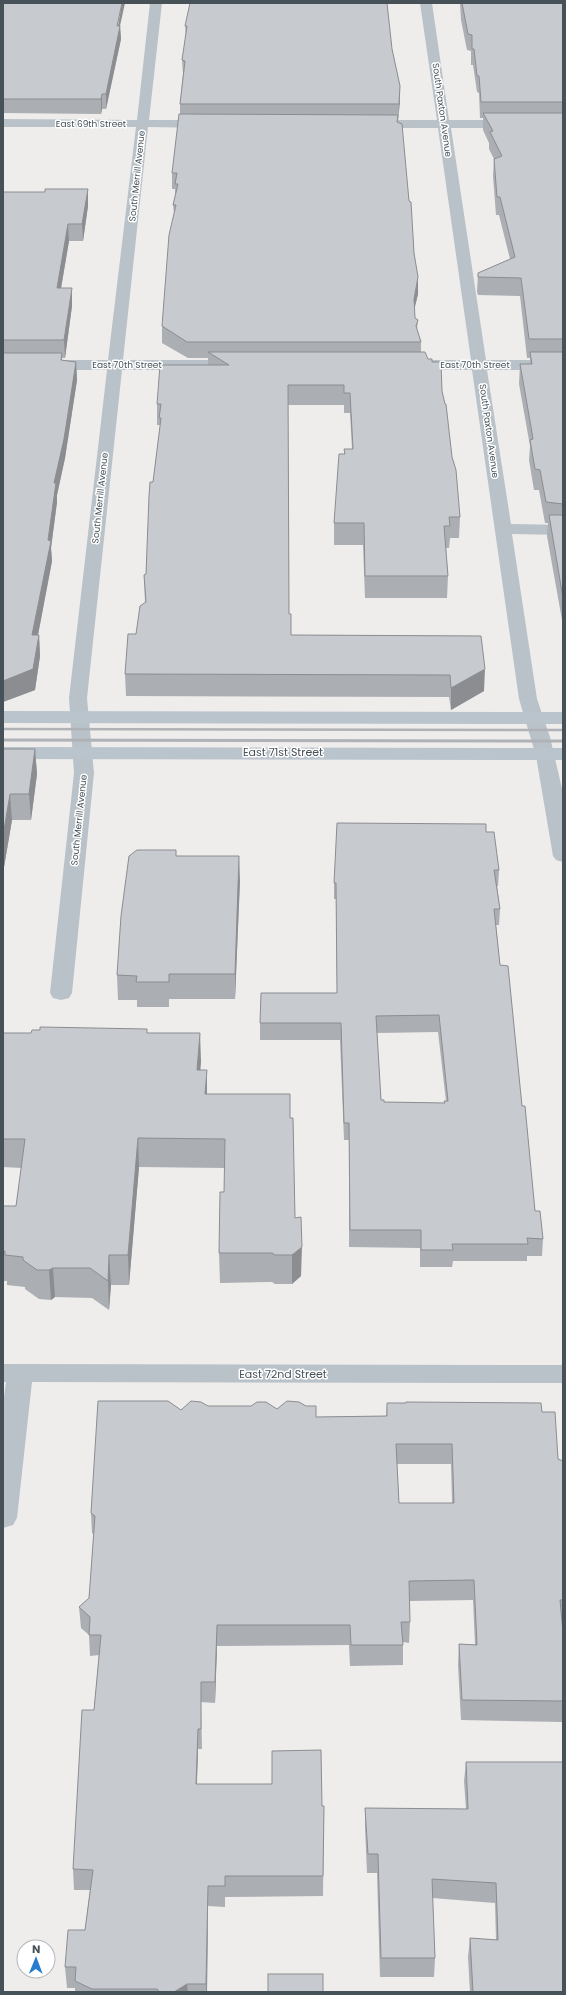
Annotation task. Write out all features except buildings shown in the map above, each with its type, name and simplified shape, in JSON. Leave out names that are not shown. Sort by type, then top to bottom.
[{"type":"main road","points":[[3,718],[563,718]]},
{"type":"main road","name":"East 71st Street","points":[[3,753],[455,752],[554,754]]},
{"type":"street","name":"South Merrill Avenue","points":[[61,993],[84,773],[78,698],[156,3]]},
{"type":"street","name":"South Paxton Avenue","points":[[426,3],[528,699],[554,754],[551,774],[563,856]]},
{"type":"street","name":"East 69th Street","points":[[3,124],[224,124]]},
{"type":"street","points":[[362,124],[563,124]]},
{"type":"street","name":"East 70th Street","points":[[3,364],[250,365]]},
{"type":"street","name":"East 70th Street","points":[[401,365],[563,365]]},
{"type":"street","points":[[504,529],[563,530]]},
{"type":"street","points":[[3,1518],[11,1373]]},
{"type":"street","name":"East 72nd Street","points":[[11,1373],[563,1374]]},
{"type":"railway","points":[[3,729],[563,730]]},
{"type":"railway","points":[[3,740],[563,741]]}]
